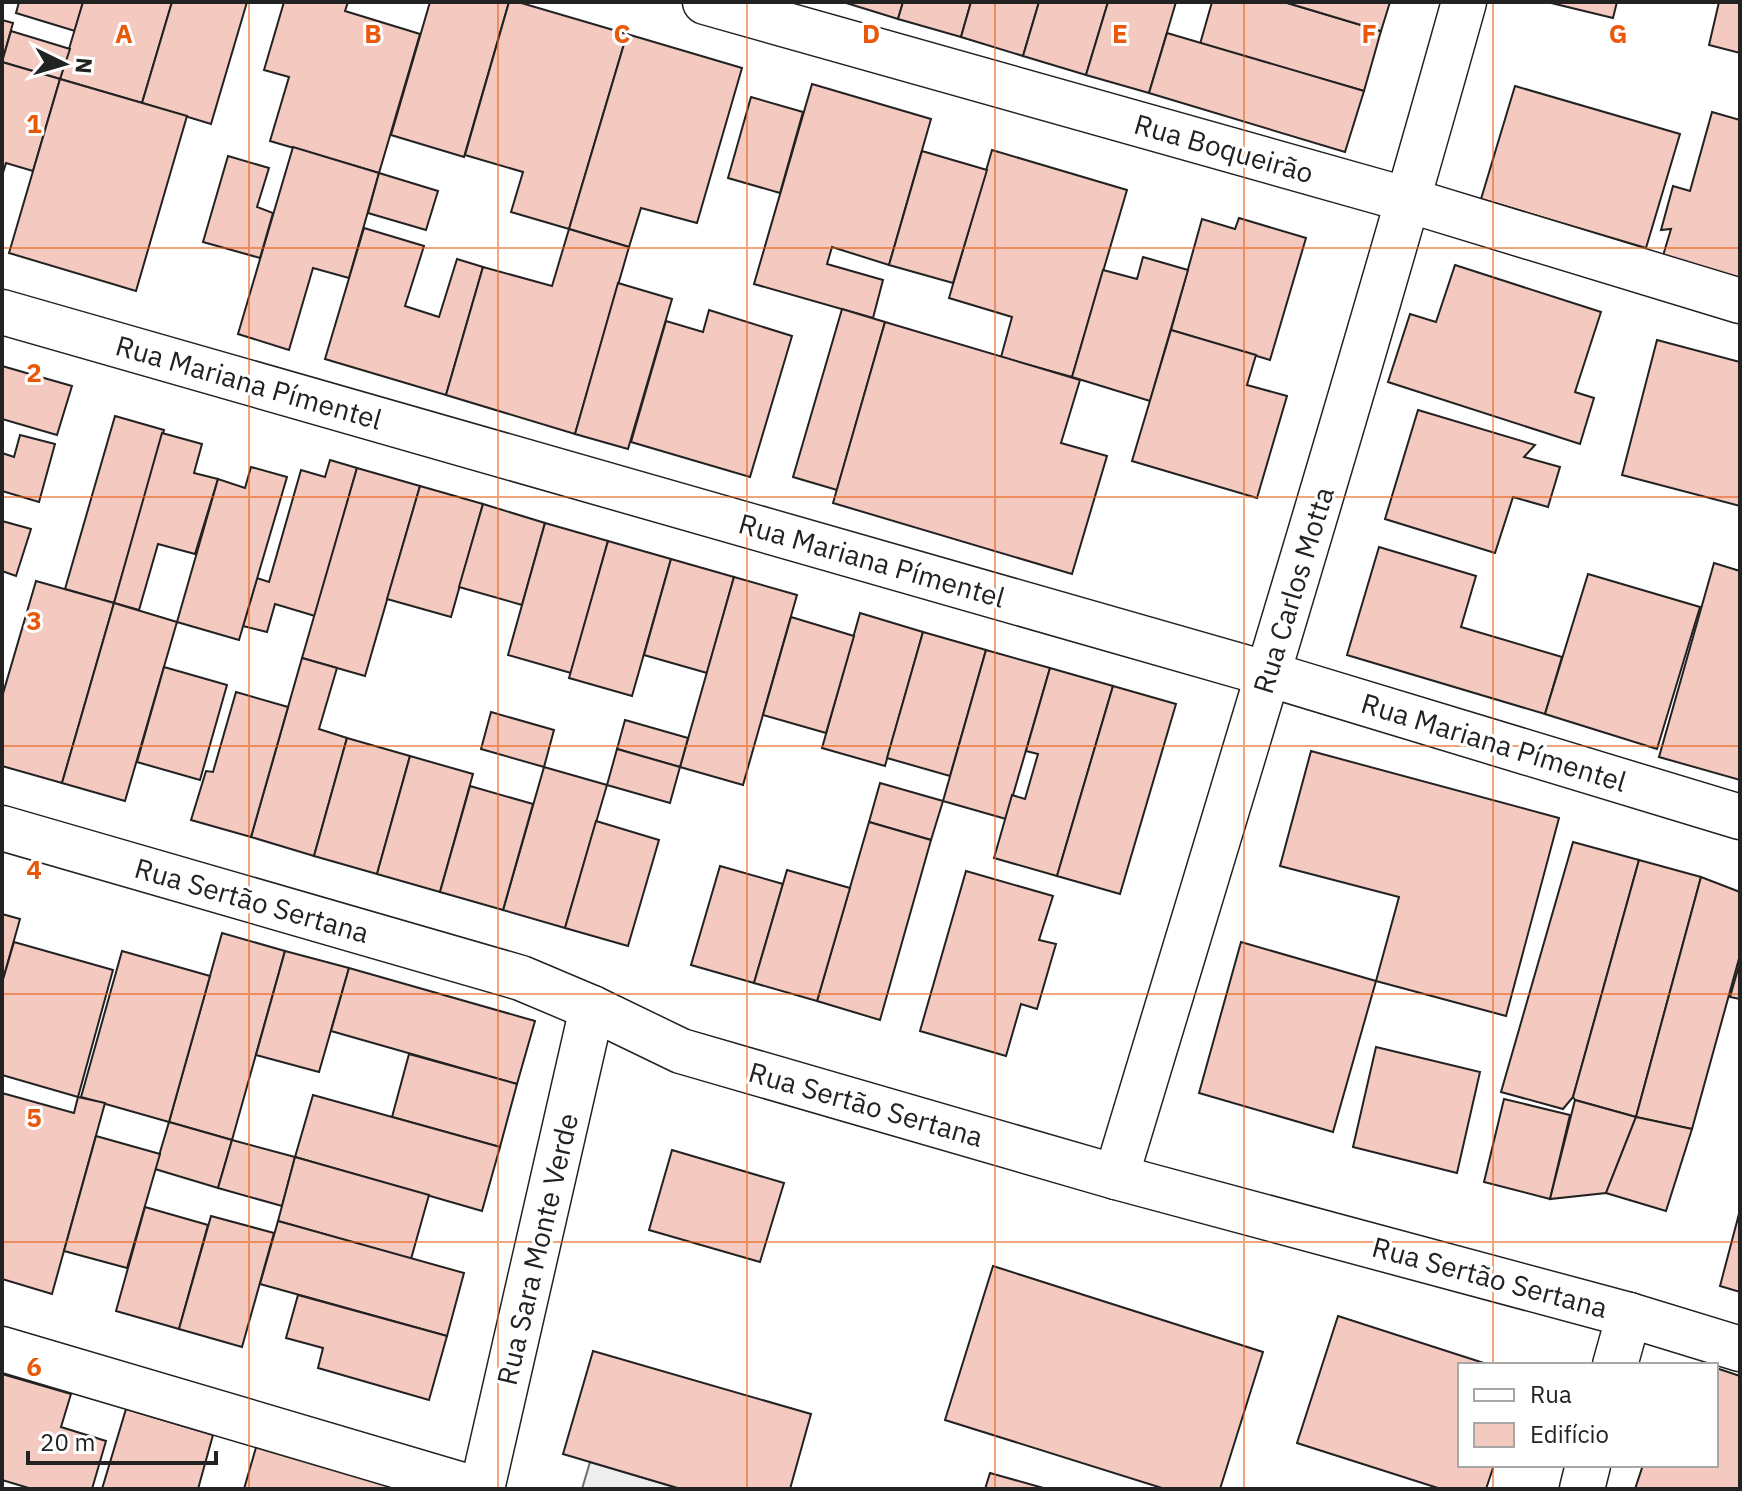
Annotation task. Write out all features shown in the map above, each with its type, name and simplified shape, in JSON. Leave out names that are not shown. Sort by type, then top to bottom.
[{"type":"street","name":"Rua Boqueirão","points":[[705,2],[1408,200],[1740,301]]},
{"type":"street","name":"Rua Carlos Motta","points":[[1116,1177],[1268,674],[1464,2]]},
{"type":"street","name":"Rua Mariana Pímentel","points":[[2,312],[1268,674],[1740,817]]},
{"type":"street","name":"Rua Sertão Sertana","points":[[2,828],[521,978],[681,1051],[1116,1177],[1629,1315],[1740,1349]]},
{"type":"street","name":"Rua Sara Monte Verde","points":[[479,1489],[592,1008]]},
{"type":"street","points":[[1616,1363],[1629,1315]]},
{"type":"street","points":[[2,1349],[479,1489]]},
{"type":"street","points":[[1582,1489],[1588,1467]]},
{"type":"shaded area","points":[[590,1462],[681,1489],[582,1489]]},
{"type":"building","points":[[19,2],[83,2],[75,31],[16,13]]},
{"type":"building","points":[[83,2],[172,2],[142,103],[60,79]]},
{"type":"building","points":[[172,2],[247,2],[211,124],[142,103]]},
{"type":"building","points":[[284,2],[348,2],[345,11],[420,34],[379,173],[270,141],[289,77],[264,70]]},
{"type":"building","points":[[430,2],[509,2],[464,157],[391,135]]},
{"type":"building","points":[[509,2],[627,34],[569,229],[511,212],[523,172],[465,155]]},
{"type":"building","points":[[843,2],[903,2],[898,19]]},
{"type":"building","points":[[903,2],[971,2],[961,37],[898,19]]},
{"type":"building","points":[[971,2],[1039,2],[1023,56],[961,37]]},
{"type":"building","points":[[1039,2],[1108,2],[1086,75],[1023,56]]},
{"type":"building","points":[[1108,2],[1176,2],[1149,93],[1086,75]]},
{"type":"building","points":[[1212,2],[1284,2],[1381,31],[1364,91],[1200,44]]},
{"type":"building","points":[[1284,2],[1390,2],[1381,31]]},
{"type":"building","points":[[1547,2],[1617,2],[1613,18]]},
{"type":"building","points":[[1719,2],[1740,2],[1740,53],[1709,45]]},
{"type":"building","points":[[2,20],[13,23],[2,62]]},
{"type":"building","points":[[11,31],[70,49],[60,79],[2,62]]},
{"type":"building","points":[[1167,33],[1364,91],[1345,152],[1149,93]]},
{"type":"building","points":[[627,34],[742,68],[697,223],[641,208],[629,247],[569,229]]},
{"type":"building","points":[[2,62],[60,79],[33,171],[6,163],[2,176]]},
{"type":"building","points":[[60,79],[187,116],[136,291],[9,253]]},
{"type":"building","points":[[812,84],[931,119],[889,265],[832,247],[827,264],[883,280],[873,318],[754,284]]},
{"type":"building","points":[[1515,86],[1680,134],[1646,248],[1481,199]]},
{"type":"building","points":[[751,97],[803,112],[780,193],[728,178]]},
{"type":"building","points":[[1712,112],[1740,120],[1740,281],[1662,259],[1671,229],[1661,230],[1673,186],[1690,191]]},
{"type":"building","points":[[293,147],[379,173],[349,278],[313,268],[289,350],[238,334]]},
{"type":"building","points":[[992,150],[1127,190],[1072,377],[1001,357],[1012,317],[949,298]]},
{"type":"building","points":[[922,151],[987,170],[953,283],[889,265]]},
{"type":"building","points":[[228,156],[269,168],[257,207],[273,213],[260,258],[203,242]]},
{"type":"building","points":[[379,173],[438,191],[426,230],[368,213]]},
{"type":"building","points":[[1239,218],[1306,238],[1270,360],[1171,330],[1202,219],[1235,229]]},
{"type":"building","points":[[364,228],[424,246],[405,306],[439,317],[457,259],[483,267],[446,395],[325,359]]},
{"type":"building","points":[[569,229],[629,247],[575,434],[446,395],[483,267],[552,286]]},
{"type":"building","points":[[1143,257],[1188,270],[1150,401],[1072,377],[1103,270],[1137,279]]},
{"type":"building","points":[[1455,265],[1601,312],[1575,392],[1594,398],[1580,444],[1388,382],[1410,314],[1436,322]]},
{"type":"building","points":[[618,283],[672,299],[628,449],[575,434]]},
{"type":"building","points":[[842,309],[885,322],[837,490],[793,477]]},
{"type":"building","points":[[709,310],[792,336],[750,477],[631,442],[666,321],[703,332]]},
{"type":"building","points":[[885,322],[1080,380],[1061,443],[1107,456],[1072,574],[833,503]]},
{"type":"building","points":[[1171,330],[1256,355],[1247,385],[1287,396],[1257,498],[1132,461]]},
{"type":"building","points":[[1657,340],[1740,362],[1740,506],[1622,475]]},
{"type":"building","points":[[2,366],[72,386],[57,435],[2,419]]},
{"type":"building","points":[[1418,410],[1535,445],[1524,457],[1560,467],[1548,507],[1513,497],[1495,553],[1385,519]]},
{"type":"building","points":[[115,416],[164,430],[114,603],[65,589]]},
{"type":"building","points":[[162,433],[202,444],[194,473],[218,479],[195,554],[158,544],[139,610],[114,603]]},
{"type":"building","points":[[20,435],[55,444],[39,502],[2,491],[2,453],[14,457]]},
{"type":"building","points":[[330,460],[357,468],[315,616],[275,604],[267,632],[243,626],[257,578],[269,582],[301,470],[325,477]]},
{"type":"building","points":[[251,467],[287,477],[239,640],[177,622],[218,479],[245,488]]},
{"type":"building","points":[[357,468],[420,486],[365,676],[302,658]]},
{"type":"building","points":[[420,486],[483,504],[451,617],[387,599]]},
{"type":"building","points":[[483,504],[545,523],[522,605],[459,587]]},
{"type":"building","points":[[2,521],[31,529],[16,576],[2,571]]},
{"type":"building","points":[[545,523],[608,541],[571,673],[508,655]]},
{"type":"building","points":[[608,541],[671,559],[632,696],[569,678]]},
{"type":"building","points":[[1379,547],[1476,576],[1461,627],[1562,657],[1545,714],[1347,655]]},
{"type":"building","points":[[671,559],[734,577],[707,673],[644,655]]},
{"type":"building","points":[[1714,563],[1740,571],[1740,780],[1659,757]]},
{"type":"building","points":[[1588,574],[1700,607],[1657,749],[1545,714]]},
{"type":"building","points":[[734,577],[797,595],[743,785],[680,767]]},
{"type":"building","points":[[36,581],[114,603],[62,783],[2,766],[2,697]]},
{"type":"building","points":[[114,603],[177,622],[125,801],[62,783]]},
{"type":"building","points":[[860,613],[923,632],[885,766],[822,748]]},
{"type":"building","points":[[791,617],[854,636],[826,733],[763,715]]},
{"type":"building","points":[[923,632],[986,650],[950,776],[887,758]]},
{"type":"building","points":[[986,650],[1050,668],[1006,819],[943,801]]},
{"type":"building","points":[[302,658],[337,668],[319,729],[347,738],[314,856],[251,837]]},
{"type":"building","points":[[164,667],[227,685],[200,780],[137,762]]},
{"type":"building","points":[[1050,668],[1113,686],[1057,876],[994,858],[1012,795],[1025,799],[1038,754],[1026,751]]},
{"type":"building","points":[[1113,686],[1176,704],[1120,894],[1057,876]]},
{"type":"building","points":[[236,692],[288,707],[251,837],[191,820],[206,771],[213,772]]},
{"type":"building","points":[[491,712],[554,730],[544,767],[481,749]]},
{"type":"building","points":[[625,720],[688,738],[680,767],[617,749]]},
{"type":"building","points":[[347,738],[410,756],[377,874],[314,856]]},
{"type":"building","points":[[617,749],[680,767],[670,803],[607,785]]},
{"type":"building","points":[[1311,751],[1559,818],[1506,1016],[1376,981],[1399,897],[1280,866]]},
{"type":"building","points":[[410,756],[473,774],[440,892],[377,874]]},
{"type":"building","points":[[544,767],[607,785],[565,928],[503,910]]},
{"type":"building","points":[[880,783],[943,801],[931,840],[869,822]]},
{"type":"building","points":[[470,786],[533,804],[503,910],[440,892]]},
{"type":"building","points":[[596,821],[659,840],[628,946],[565,928]]},
{"type":"building","points":[[869,822],[931,840],[880,1020],[817,1001]]},
{"type":"building","points":[[1573,842],[1639,860],[1573,1097],[1563,1109],[1501,1092]]},
{"type":"building","points":[[1639,860],[1701,877],[1636,1117],[1573,1097]]},
{"type":"building","points":[[720,866],[783,884],[754,983],[691,965]]},
{"type":"building","points":[[787,870],[850,888],[817,1001],[754,983]]},
{"type":"building","points":[[966,871],[1053,896],[1039,940],[1056,944],[1037,1009],[1021,1004],[1006,1056],[920,1031]]},
{"type":"building","points":[[1701,877],[1740,892],[1740,955],[1692,1129],[1636,1117]]},
{"type":"building","points":[[2,914],[20,919],[2,983]]},
{"type":"building","points":[[222,933],[285,951],[232,1140],[169,1122]]},
{"type":"building","points":[[14,942],[113,970],[78,1097],[2,1075],[2,983]]},
{"type":"building","points":[[1241,942],[1376,981],[1333,1132],[1199,1093]]},
{"type":"building","points":[[122,951],[210,976],[169,1122],[81,1097]]},
{"type":"building","points":[[285,951],[349,968],[319,1072],[256,1055]]},
{"type":"building","points":[[1740,962],[1740,999],[1730,997]]},
{"type":"building","points":[[349,968],[535,1021],[517,1084],[331,1031]]},
{"type":"building","points":[[1376,1047],[1480,1072],[1457,1173],[1353,1147]]},
{"type":"building","points":[[409,1054],[517,1084],[500,1147],[392,1117]]},
{"type":"building","points":[[2,1093],[74,1113],[78,1097],[105,1103],[52,1294],[2,1279]]},
{"type":"building","points":[[313,1095],[500,1147],[482,1211],[295,1157]]},
{"type":"building","points":[[1504,1099],[1570,1115],[1550,1199],[1484,1182]]},
{"type":"building","points":[[1575,1100],[1636,1117],[1606,1193],[1550,1199]]},
{"type":"building","points":[[1636,1117],[1692,1129],[1666,1211],[1606,1193]]},
{"type":"building","points":[[169,1122],[232,1140],[218,1188],[155,1169]]},
{"type":"building","points":[[96,1136],[160,1154],[127,1268],[64,1251]]},
{"type":"building","points":[[232,1140],[295,1157],[282,1206],[218,1188]]},
{"type":"building","points":[[672,1150],[784,1183],[760,1262],[649,1230]]},
{"type":"building","points":[[295,1157],[429,1195],[411,1259],[278,1221]]},
{"type":"building","points":[[145,1207],[208,1225],[179,1329],[116,1311]]},
{"type":"building","points":[[1740,1210],[1740,1292],[1720,1286]]},
{"type":"building","points":[[211,1216],[274,1233],[242,1347],[179,1329]]},
{"type":"building","points":[[278,1221],[464,1273],[447,1336],[260,1284]]},
{"type":"building","points":[[993,1266],[1263,1352],[1220,1489],[1165,1489],[945,1420]]},
{"type":"building","points":[[298,1295],[447,1336],[429,1400],[318,1368],[323,1348],[286,1338]]},
{"type":"building","points":[[1338,1316],[1484,1363],[1458,1363],[1458,1467],[1493,1467],[1486,1489],[1441,1489],[1297,1443]]},
{"type":"building","points":[[593,1351],[811,1414],[790,1489],[681,1489],[563,1454]]},
{"type":"building","points":[[1718,1369],[1740,1376],[1740,1489],[1635,1489],[1642,1467],[1718,1467]]},
{"type":"building","points":[[2,1374],[71,1394],[61,1427],[106,1441],[92,1489],[32,1489],[2,1480]]},
{"type":"building","points":[[126,1409],[213,1435],[198,1489],[102,1489]]},
{"type":"building","points":[[257,1444],[412,1489],[244,1489]]},
{"type":"building","points":[[990,1473],[1047,1489],[985,1489]]}]
